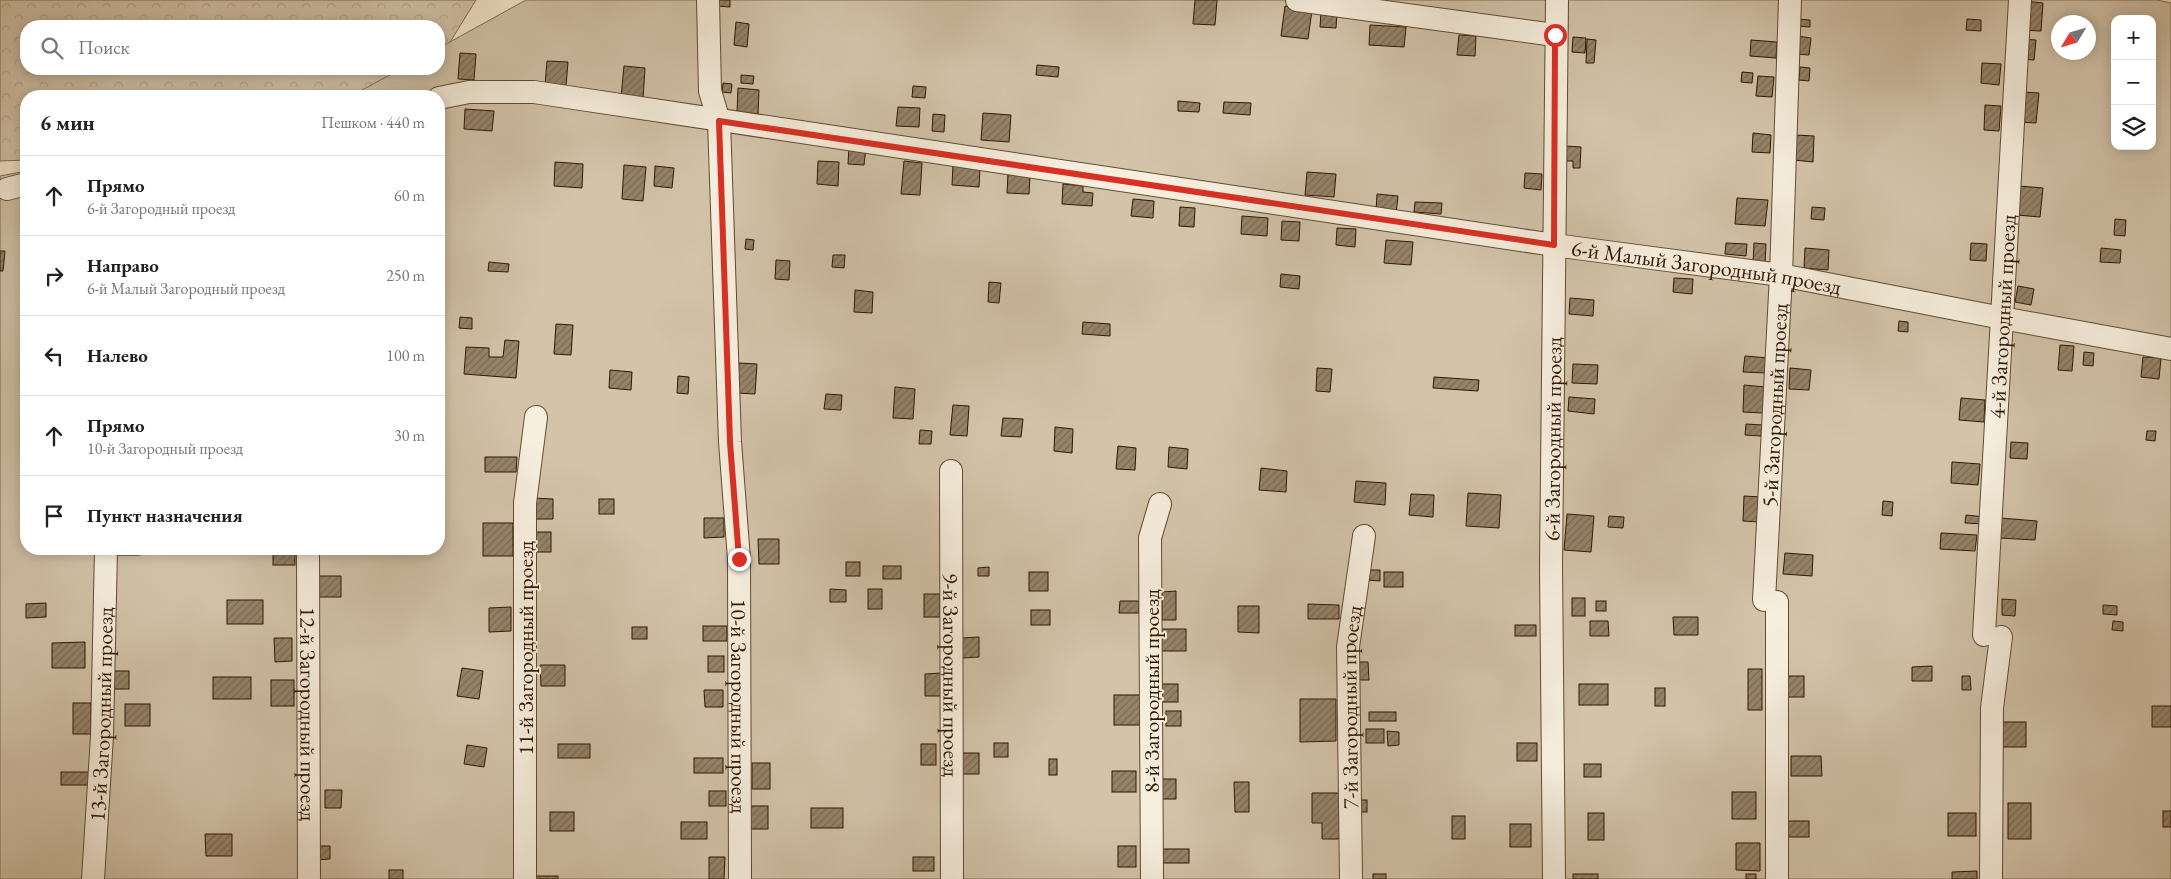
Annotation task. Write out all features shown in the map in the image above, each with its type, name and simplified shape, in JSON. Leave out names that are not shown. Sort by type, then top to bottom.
[{"type":"lane","name":"10-й Загородный проезд","points":[[708,0],[710,91],[719,121],[730,442],[739,559],[740,879]]},
{"type":"lane","points":[[1297,0],[1555,35]]},
{"type":"lane","name":"6-й Загородный проезд","points":[[1554,879],[1551,566],[1555,35],[1557,0]]},
{"type":"lane","name":"5-й Загородный проезд","points":[[1777,879],[1770,601],[1790,0]]},
{"type":"lane","name":"4-й Загородный проезд","points":[[1991,879],[1993,636],[2002,318],[2020,0]]},
{"type":"lane","name":"6-й Малый Загородный проезд","points":[[445,97],[469,92],[534,92],[1554,245],[1781,275],[2171,349]]},
{"type":"lane","name":"11-й Загородный проезд","points":[[525,879],[525,503],[536,417]]},
{"type":"lane","name":"9-й Загородный проезд","points":[[951,471],[952,879]]},
{"type":"lane","name":"8-й Загородный проезд","points":[[1152,879],[1150,538],[1160,504]]},
{"type":"lane","name":"7-й Загородный проезд","points":[[1351,879],[1348,647],[1364,536]]},
{"type":"lane","name":"13-й Загородный проезд","points":[[93,879],[102,736],[106,555]]},
{"type":"lane","name":"12-й Загородный проезд","points":[[308,555],[309,879]]},
{"type":"green space","points":[[0,0],[476,0],[445,50],[445,20],[20,20],[20,75],[425,75],[403,90],[20,90],[20,160],[0,161]]},
{"type":"green space","points":[[526,0],[2157,0],[2171,3],[2171,879],[0,879],[0,176],[20,172],[20,555],[445,555],[445,90],[362,90],[390,75],[445,75],[445,45]]},
{"type":"building","points":[[717,0],[730,0],[730,7],[717,6]]},
{"type":"building","points":[[1195,0],[1217,0],[1215,25],[1193,24]]},
{"type":"building","points":[[2024,1],[2043,3],[2041,31],[2022,30]]},
{"type":"building","points":[[1285,6],[1312,10],[1308,39],[1281,36]]},
{"type":"building","points":[[1321,12],[1337,13],[1336,28],[1320,27]]},
{"type":"building","points":[[1797,19],[1810,20],[1810,27],[1796,26]]},
{"type":"building","points":[[1967,19],[1981,20],[1981,31],[1966,30]]},
{"type":"building","points":[[736,22],[749,24],[747,47],[734,45]]},
{"type":"building","points":[[1370,25],[1406,27],[1404,47],[1369,45]]},
{"type":"building","points":[[1459,35],[1476,36],[1475,56],[1457,55]]},
{"type":"building","points":[[1797,36],[1811,38],[1809,55],[1795,54]]},
{"type":"building","points":[[1573,37],[1586,38],[1585,53],[1572,52]]},
{"type":"building","points":[[1587,39],[1596,40],[1594,63],[1586,63]]},
{"type":"building","points":[[2021,39],[2036,40],[2034,60],[2019,59]]},
{"type":"building","points":[[1751,40],[1777,42],[1776,58],[1750,56]]},
{"type":"building","points":[[460,53],[476,54],[474,80],[458,79]]},
{"type":"building","points":[[547,61],[568,62],[566,86],[545,85]]},
{"type":"building","points":[[1982,63],[2001,64],[1999,85],[1981,83]]},
{"type":"building","points":[[1037,65],[1059,67],[1058,77],[1036,75]]},
{"type":"building","points":[[624,66],[645,68],[643,99],[621,97]]},
{"type":"building","points":[[1800,67],[1810,68],[1809,81],[1799,80]]},
{"type":"building","points":[[1742,72],[1753,73],[1752,83],[1741,82]]},
{"type":"building","points":[[741,75],[754,76],[753,84],[741,83]]},
{"type":"building","points":[[1758,76],[1774,77],[1772,97],[1756,96]]},
{"type":"building","points":[[723,83],[732,84],[731,93],[722,92]]},
{"type":"building","points":[[913,86],[926,87],[925,98],[912,97]]},
{"type":"building","points":[[738,88],[759,90],[758,114],[737,112]]},
{"type":"building","points":[[2022,92],[2039,93],[2036,123],[2019,122]]},
{"type":"building","points":[[1178,101],[1200,103],[1199,112],[1178,111]]},
{"type":"building","points":[[1224,102],[1251,103],[1250,115],[1223,113]]},
{"type":"building","points":[[1985,105],[2001,106],[1999,131],[1984,130]]},
{"type":"building","points":[[898,107],[920,108],[919,127],[896,126]]},
{"type":"building","points":[[465,109],[494,111],[492,131],[464,129]]},
{"type":"building","points":[[983,113],[1011,115],[1009,142],[981,140]]},
{"type":"building","points":[[933,114],[945,115],[944,132],[932,131]]},
{"type":"building","points":[[1753,133],[1771,135],[1770,153],[1752,152]]},
{"type":"building","points":[[1796,135],[1814,136],[1813,162],[1794,160]]},
{"type":"building","points":[[849,146],[866,147],[864,165],[848,164]]},
{"type":"building","points":[[1565,146],[1581,147],[1580,168],[1573,168],[1573,161],[1564,161]]},
{"type":"building","points":[[818,161],[839,162],[838,186],[817,184]]},
{"type":"building","points":[[904,161],[922,163],[920,195],[901,194]]},
{"type":"building","points":[[555,162],[583,164],[582,188],[554,186]]},
{"type":"building","points":[[624,165],[646,167],[643,201],[622,199]]},
{"type":"building","points":[[953,165],[980,167],[979,187],[952,185]]},
{"type":"building","points":[[655,166],[674,168],[672,188],[654,186]]},
{"type":"building","points":[[1307,172],[1336,174],[1334,197],[1305,195]]},
{"type":"building","points":[[1525,173],[1542,174],[1541,190],[1524,188]]},
{"type":"building","points":[[1008,174],[1030,176],[1029,194],[1007,193]]},
{"type":"building","points":[[1063,184],[1083,186],[1083,192],[1093,193],[1092,206],[1062,204]]},
{"type":"building","points":[[2019,186],[2043,188],[2040,217],[2017,215]]},
{"type":"building","points":[[1377,194],[1398,196],[1396,214],[1376,212]]},
{"type":"building","points":[[1737,198],[1768,200],[1765,226],[1735,224]]},
{"type":"building","points":[[1133,199],[1154,201],[1153,218],[1131,216]]},
{"type":"building","points":[[1415,202],[1442,203],[1441,214],[1414,212]]},
{"type":"building","points":[[1180,207],[1195,208],[1194,227],[1179,226]]},
{"type":"building","points":[[1812,207],[1825,208],[1824,220],[1811,219]]},
{"type":"building","points":[[1242,216],[1268,218],[1267,236],[1241,234]]},
{"type":"building","points":[[2115,219],[2126,220],[2125,236],[2114,235]]},
{"type":"building","points":[[1282,221],[1300,222],[1299,241],[1281,240]]},
{"type":"building","points":[[1337,228],[1356,229],[1355,247],[1336,245]]},
{"type":"building","points":[[746,239],[754,240],[753,250],[745,249]]},
{"type":"building","points":[[1386,240],[1413,242],[1411,265],[1384,263]]},
{"type":"building","points":[[1726,243],[1747,244],[1746,256],[1725,254]]},
{"type":"building","points":[[1754,243],[1766,244],[1765,264],[1753,263]]},
{"type":"building","points":[[1971,243],[1987,244],[1986,261],[1970,260]]},
{"type":"building","points":[[1805,248],[1829,250],[1828,270],[1804,268]]},
{"type":"building","points":[[2101,248],[2121,250],[2120,263],[2100,262]]},
{"type":"building","points":[[0,251],[5,251],[3,271],[0,271]]},
{"type":"building","points":[[833,255],[845,255],[844,268],[832,267]]},
{"type":"building","points":[[776,260],[790,261],[789,280],[775,279]]},
{"type":"building","points":[[489,262],[509,264],[508,272],[488,271]]},
{"type":"building","points":[[1281,274],[1300,276],[1299,289],[1280,287]]},
{"type":"building","points":[[1674,278],[1693,279],[1692,294],[1673,292]]},
{"type":"building","points":[[989,282],[1001,283],[999,303],[988,302]]},
{"type":"building","points":[[2018,286],[2034,289],[2031,305],[2015,302]]},
{"type":"building","points":[[855,290],[873,292],[872,313],[854,312]]},
{"type":"building","points":[[1570,298],[1594,300],[1593,316],[1569,314]]},
{"type":"building","points":[[460,317],[472,318],[472,329],[459,328]]},
{"type":"building","points":[[1899,321],[1908,322],[1908,332],[1898,331]]},
{"type":"building","points":[[1083,322],[1110,324],[1110,336],[1082,334]]},
{"type":"building","points":[[556,324],[573,325],[571,355],[554,354]]},
{"type":"building","points":[[505,340],[519,341],[516,378],[464,374],[466,347],[489,348],[489,357],[503,357]]},
{"type":"building","points":[[2060,345],[2074,346],[2072,371],[2058,370]]},
{"type":"building","points":[[2084,352],[2094,353],[2093,366],[2083,365]]},
{"type":"building","points":[[1745,356],[1768,358],[1767,373],[1743,372]]},
{"type":"building","points":[[2143,357],[2161,358],[2159,379],[2141,377]]},
{"type":"building","points":[[739,363],[757,364],[755,394],[737,393]]},
{"type":"building","points":[[1573,364],[1598,365],[1597,384],[1572,383]]},
{"type":"building","points":[[1317,368],[1332,369],[1330,392],[1316,391]]},
{"type":"building","points":[[1790,368],[1811,370],[1809,390],[1789,389]]},
{"type":"building","points":[[610,370],[632,372],[631,390],[609,388]]},
{"type":"building","points":[[678,376],[689,377],[688,394],[677,393]]},
{"type":"building","points":[[1434,377],[1479,380],[1478,391],[1433,388]]},
{"type":"building","points":[[1744,385],[1765,387],[1763,413],[1743,412]]},
{"type":"building","points":[[895,387],[915,389],[913,419],[893,418]]},
{"type":"building","points":[[826,394],[842,395],[841,410],[824,409]]},
{"type":"building","points":[[1569,397],[1595,399],[1594,414],[1568,411]]},
{"type":"building","points":[[1961,398],[1985,400],[1984,422],[1959,420]]},
{"type":"building","points":[[953,405],[969,406],[967,436],[950,435]]},
{"type":"building","points":[[1003,418],[1023,419],[1021,437],[1001,436]]},
{"type":"building","points":[[1746,424],[1762,425],[1761,436],[1745,435]]},
{"type":"building","points":[[1055,427],[1073,429],[1072,453],[1054,451]]},
{"type":"building","points":[[920,430],[932,431],[931,444],[919,444]]},
{"type":"building","points":[[2147,431],[2156,431],[2155,441],[2146,440]]},
{"type":"building","points":[[2011,442],[2028,443],[2027,459],[2010,458]]},
{"type":"building","points":[[1118,446],[1136,448],[1135,470],[1116,469]]},
{"type":"building","points":[[1169,447],[1188,449],[1187,469],[1168,467]]},
{"type":"building","points":[[485,457],[517,457],[516,472],[485,472]]},
{"type":"building","points":[[1952,462],[1980,464],[1978,485],[1951,483]]},
{"type":"building","points":[[1261,468],[1287,471],[1286,492],[1259,490]]},
{"type":"building","points":[[1356,481],[1386,483],[1385,505],[1354,502]]},
{"type":"building","points":[[1468,493],[1501,495],[1499,528],[1466,526]]},
{"type":"building","points":[[1411,494],[1434,495],[1433,517],[1409,515]]},
{"type":"building","points":[[1744,496],[1761,497],[1759,522],[1743,521]]},
{"type":"building","points":[[533,498],[553,499],[553,519],[534,519]]},
{"type":"building","points":[[599,499],[614,499],[614,514],[599,514]]},
{"type":"building","points":[[1883,501],[1893,502],[1892,516],[1882,515]]},
{"type":"building","points":[[1567,514],[1594,516],[1591,552],[1564,550]]},
{"type":"building","points":[[1966,515],[1985,517],[1984,524],[1965,523]]},
{"type":"building","points":[[1609,516],[1624,517],[1623,528],[1608,527]]},
{"type":"building","points":[[704,518],[724,518],[724,537],[704,538]]},
{"type":"building","points":[[2001,518],[2037,521],[2035,540],[1999,538]]},
{"type":"building","points":[[483,523],[513,523],[513,556],[483,556]]},
{"type":"building","points":[[535,532],[551,532],[551,552],[535,552]]},
{"type":"building","points":[[1941,533],[1977,535],[1975,551],[1940,549]]},
{"type":"building","points":[[758,539],[779,539],[779,564],[759,564]]},
{"type":"building","points":[[1785,553],[1813,555],[1812,576],[1783,574]]},
{"type":"building","points":[[273,555],[295,555],[295,565],[273,565]]},
{"type":"building","points":[[846,562],[860,562],[860,576],[846,576]]},
{"type":"building","points":[[883,566],[901,566],[901,579],[883,579]]},
{"type":"building","points":[[989,567],[989,576],[978,576],[978,568]]},
{"type":"building","points":[[1367,570],[1380,570],[1380,581],[1367,580]]},
{"type":"building","points":[[1029,572],[1048,572],[1048,591],[1029,591]]},
{"type":"building","points":[[1384,572],[1403,572],[1403,587],[1384,587]]},
{"type":"building","points":[[316,576],[341,576],[341,597],[317,597]]},
{"type":"building","points":[[830,589],[846,590],[846,602],[830,602]]},
{"type":"building","points":[[868,589],[882,589],[882,609],[868,609]]},
{"type":"building","points":[[1176,591],[1176,620],[1162,620],[1162,592]]},
{"type":"building","points":[[924,594],[940,594],[940,617],[924,617]]},
{"type":"building","points":[[1572,598],[1585,598],[1585,616],[1572,616]]},
{"type":"building","points":[[2002,599],[2016,600],[2015,616],[2002,615]]},
{"type":"building","points":[[227,600],[263,600],[263,624],[227,624]]},
{"type":"building","points":[[1120,601],[1139,601],[1139,613],[1119,613]]},
{"type":"building","points":[[1596,601],[1606,601],[1606,611],[1596,611]]},
{"type":"building","points":[[46,603],[46,617],[26,618],[26,604]]},
{"type":"building","points":[[1308,604],[1339,605],[1339,619],[1308,619]]},
{"type":"building","points":[[2103,605],[2117,606],[2117,615],[2103,614]]},
{"type":"building","points":[[1238,606],[1259,606],[1259,633],[1238,632]]},
{"type":"building","points":[[511,607],[511,631],[489,632],[489,608]]},
{"type":"building","points":[[1031,610],[1050,610],[1050,625],[1031,625]]},
{"type":"building","points":[[1673,617],[1698,617],[1698,635],[1674,635]]},
{"type":"building","points":[[1590,621],[1608,621],[1609,636],[1590,636]]},
{"type":"building","points":[[2113,621],[2123,622],[2123,631],[2112,630]]},
{"type":"building","points":[[1515,625],[1536,625],[1536,636],[1515,636]]},
{"type":"building","points":[[703,626],[727,626],[727,641],[703,641]]},
{"type":"building","points":[[632,627],[647,627],[647,639],[632,639]]},
{"type":"building","points":[[1159,629],[1186,629],[1186,651],[1159,651]]},
{"type":"building","points":[[979,637],[979,657],[962,658],[962,638]]},
{"type":"building","points":[[274,638],[292,638],[292,661],[275,662]]},
{"type":"building","points":[[85,642],[85,668],[52,668],[52,643]]},
{"type":"building","points":[[708,656],[724,656],[724,672],[708,672]]},
{"type":"building","points":[[1355,662],[1368,662],[1369,680],[1355,680]]},
{"type":"building","points":[[540,665],[565,665],[565,686],[541,686]]},
{"type":"building","points":[[1932,666],[1932,681],[1912,681],[1912,667]]},
{"type":"building","points":[[462,668],[483,671],[479,699],[457,696]]},
{"type":"building","points":[[1748,669],[1762,669],[1762,710],[1748,710]]},
{"type":"building","points":[[111,671],[129,671],[129,689],[111,689]]},
{"type":"building","points":[[941,673],[941,696],[925,696],[925,674]]},
{"type":"building","points":[[1782,676],[1804,676],[1804,697],[1782,697]]},
{"type":"building","points":[[1962,676],[1970,676],[1971,690],[1962,690]]},
{"type":"building","points":[[213,677],[251,677],[251,699],[213,699]]},
{"type":"building","points":[[271,680],[294,680],[294,706],[271,706]]},
{"type":"building","points":[[1160,684],[1178,684],[1178,702],[1160,702]]},
{"type":"building","points":[[1579,684],[1608,684],[1608,705],[1579,705]]},
{"type":"building","points":[[1655,688],[1665,688],[1665,706],[1655,706]]},
{"type":"building","points":[[704,690],[723,690],[723,707],[705,707]]},
{"type":"building","points":[[1114,695],[1140,695],[1140,725],[1114,725]]},
{"type":"building","points":[[1300,699],[1336,699],[1336,741],[1300,742]]},
{"type":"building","points":[[73,703],[91,703],[91,734],[73,734]]},
{"type":"building","points":[[125,704],[150,704],[150,726],[125,726]]},
{"type":"building","points":[[2152,706],[2171,706],[2171,727],[2152,727]]},
{"type":"building","points":[[1166,711],[1181,711],[1181,726],[1166,726]]},
{"type":"building","points":[[1369,712],[1396,712],[1396,721],[1369,721]]},
{"type":"building","points":[[2000,722],[2026,722],[2026,747],[2000,747]]},
{"type":"building","points":[[1366,729],[1384,729],[1384,743],[1366,743]]},
{"type":"building","points":[[1387,731],[1399,732],[1399,745],[1388,746]]},
{"type":"building","points":[[994,743],[1008,743],[1008,757],[994,757]]},
{"type":"building","points":[[1517,743],[1537,743],[1537,761],[1517,761]]},
{"type":"building","points":[[558,744],[590,744],[590,758],[558,758]]},
{"type":"building","points":[[921,744],[936,744],[936,765],[921,765]]},
{"type":"building","points":[[467,745],[487,748],[484,767],[464,764]]},
{"type":"building","points":[[962,753],[979,753],[979,774],[962,774]]},
{"type":"building","points":[[1791,756],[1821,756],[1822,776],[1791,776]]},
{"type":"building","points":[[694,758],[723,758],[723,773],[694,773]]},
{"type":"building","points":[[1049,759],[1057,759],[1057,775],[1049,775]]},
{"type":"building","points":[[752,763],[770,763],[770,789],[752,789]]},
{"type":"building","points":[[1584,764],[1601,764],[1601,777],[1584,777]]},
{"type":"building","points":[[1112,771],[1136,771],[1136,792],[1112,792]]},
{"type":"building","points":[[61,772],[89,772],[89,785],[61,785]]},
{"type":"building","points":[[1157,779],[1176,779],[1176,799],[1157,799]]},
{"type":"building","points":[[1234,782],[1249,782],[1249,812],[1235,812]]},
{"type":"building","points":[[325,790],[342,790],[341,808],[325,808]]},
{"type":"building","points":[[709,791],[726,791],[726,806],[709,806]]},
{"type":"building","points":[[1732,792],[1756,792],[1756,819],[1732,819]]},
{"type":"building","points":[[1312,793],[1341,793],[1341,839],[1322,839],[1322,823],[1312,823]]},
{"type":"building","points":[[1356,800],[1367,800],[1367,812],[1356,812]]},
{"type":"building","points":[[2008,803],[2031,803],[2031,839],[2008,839]]},
{"type":"building","points":[[746,806],[768,806],[768,829],[746,829]]},
{"type":"building","points":[[811,808],[843,808],[843,828],[811,828]]},
{"type":"building","points":[[2163,811],[2171,811],[2171,827],[2163,827]]},
{"type":"building","points":[[550,812],[574,812],[574,831],[550,831]]},
{"type":"building","points":[[1588,813],[1604,813],[1604,840],[1588,840]]},
{"type":"building","points":[[1948,813],[1976,813],[1976,836],[1948,836]]},
{"type":"building","points":[[1452,816],[1465,816],[1465,839],[1452,839]]},
{"type":"building","points":[[1785,821],[1809,821],[1809,837],[1785,837]]},
{"type":"building","points":[[681,822],[707,822],[707,839],[681,839]]},
{"type":"building","points":[[1510,824],[1531,824],[1531,847],[1510,847]]},
{"type":"building","points":[[205,834],[232,834],[232,856],[206,856]]},
{"type":"building","points":[[1736,843],[1760,843],[1760,871],[1736,870]]},
{"type":"building","points":[[315,846],[330,846],[330,859],[315,860]]},
{"type":"building","points":[[1118,846],[1136,846],[1136,867],[1118,867]]},
{"type":"building","points":[[1162,849],[1189,849],[1189,863],[1162,863]]},
{"type":"building","points":[[709,857],[725,857],[724,879],[709,879]]},
{"type":"building","points":[[913,857],[934,857],[934,871],[913,871]]},
{"type":"building","points":[[389,870],[403,870],[403,879],[389,879]]},
{"type":"building","points":[[1977,871],[1977,879],[1952,879],[1952,872]]},
{"type":"building","points":[[1373,874],[1386,874],[1386,879],[1373,879]]},
{"type":"building","points":[[1573,874],[1598,874],[1598,879],[1573,879]]},
{"type":"building","points":[[1746,874],[1756,874],[1756,879],[1746,879]]},
{"type":"building","points":[[535,876],[558,876],[558,879],[535,879]]},
{"type":"route","points":[[739,559],[730,442],[719,121],[1554,245],[1555,35]]}]
